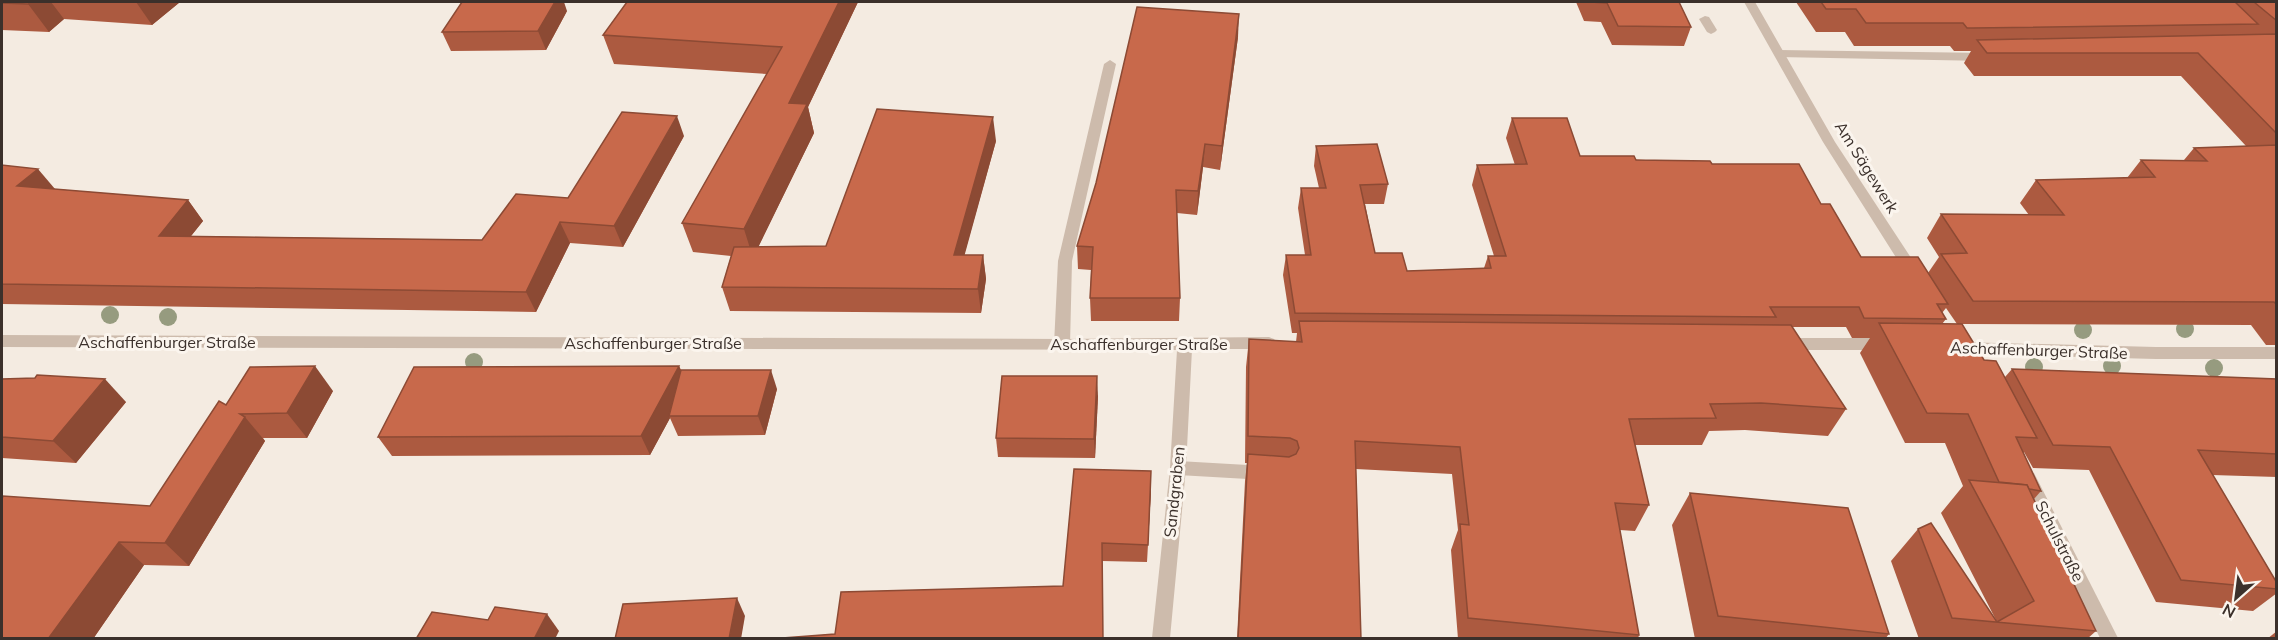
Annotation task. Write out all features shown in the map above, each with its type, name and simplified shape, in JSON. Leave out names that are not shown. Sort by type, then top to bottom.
[{"type":"street","name":"Am Sägewerk","points":[[1749,2],[1829,142],[1918,282]]},
{"type":"street","points":[[1779,54],[1995,57]]},
{"type":"street","points":[[1062,345],[1065,261],[1110,64]]},
{"type":"street","name":"Aschaffenburger Straße","points":[[2,341],[1062,345],[1279,342]]},
{"type":"street","points":[[1771,343],[1900,345]]},
{"type":"street","name":"Aschaffenburger Straße","points":[[1972,370],[1952,344],[2156,353],[2277,353]]},
{"type":"street","name":"Sandgraben","points":[[1161,639],[1178,468],[1185,345]]},
{"type":"street","name":"Schulstraße","points":[[2021,466],[2109,639]]},
{"type":"street","points":[[1178,468],[1286,474]]},
{"type":"building","points":[[2,2],[31,2],[28,4]]},
{"type":"building","points":[[462,2],[555,2],[538,31],[442,32]]},
{"type":"building","points":[[627,2],[839,2],[789,103],[807,104],[744,229],[682,223],[782,47],[603,35]]},
{"type":"building","points":[[1590,2],[1679,2],[1691,27],[1618,26],[1607,3]]},
{"type":"building","points":[[1821,2],[2235,2],[2258,24],[1967,28],[1963,23],[1866,23],[1856,9],[1826,9]]},
{"type":"building","points":[[2254,2],[2277,2],[2277,21]]},
{"type":"building","points":[[1137,7],[1239,14],[1222,146],[1205,144],[1198,191],[1176,190],[1180,298],[1090,298],[1093,247],[1077,246],[1096,183]]},
{"type":"building","points":[[2277,34],[2277,134],[2198,53],[1987,53],[1977,40]]},
{"type":"building","points":[[877,109],[993,117],[954,255],[983,255],[978,289],[722,287],[734,247],[826,246]]},
{"type":"building","points":[[622,112],[677,116],[614,226],[560,222],[526,292],[2,284],[2,165],[38,169],[17,186],[188,200],[159,236],[482,240],[516,194],[568,198]]},
{"type":"building","points":[[1512,118],[1567,118],[1580,156],[1634,156],[1636,160],[1710,161],[1712,164],[1799,164],[1821,204],[1830,204],[1861,257],[1918,257],[1948,304],[1937,304],[1946,319],[1864,318],[1859,307],[1770,307],[1776,317],[1295,313],[1286,255],[1311,255],[1301,188],[1326,188],[1316,146],[1377,144],[1388,184],[1360,185],[1375,253],[1402,253],[1407,271],[1491,268],[1488,256],[1506,256],[1477,165],[1527,164]]},
{"type":"building","points":[[2277,145],[2277,305],[2274,302],[1973,301],[1941,254],[1967,253],[1941,214],[2064,215],[2036,180],[2155,177],[2141,160],[2207,161],[2194,148]]},
{"type":"building","points":[[1299,321],[1791,325],[1846,409],[1761,403],[1710,404],[1716,418],[1629,419],[1649,505],[1615,503],[1639,635],[1468,618],[1460,524],[1469,525],[1460,447],[1355,441],[1361,639],[1238,639],[1248,454],[1289,457],[1296,454],[1299,448],[1297,441],[1290,438],[1248,436],[1249,339],[1302,342]]},
{"type":"building","points":[[1879,323],[1962,324],[1984,360],[1996,361],[2037,438],[2016,437],[2041,491],[2029,489],[2027,485],[1999,482],[1968,414],[1927,413]]},
{"type":"building","points":[[315,366],[287,413],[240,414],[245,417],[165,543],[119,542],[48,639],[2,639],[3,496],[150,506],[219,401],[226,405],[250,367]]},
{"type":"building","points":[[679,366],[641,436],[378,437],[414,367]]},
{"type":"building","points":[[2012,369],[2277,379],[2277,454],[2198,450],[2277,583],[2277,589],[2181,580],[2110,447],[2053,445]]},
{"type":"building","points":[[681,370],[771,370],[758,416],[669,416]]},
{"type":"building","points":[[37,375],[105,379],[53,441],[2,437],[2,379],[35,378]]},
{"type":"building","points":[[1002,376],[1097,376],[1094,439],[996,438]]},
{"type":"building","points":[[1074,469],[1151,471],[1148,545],[1102,543],[1103,639],[769,639],[835,634],[841,592],[1063,586]]},
{"type":"building","points":[[1969,480],[2027,485],[2096,631],[1952,618],[1918,529],[1931,523],[1997,622],[2034,601]]},
{"type":"building","points":[[1690,493],[1848,508],[1889,634],[1718,616]]},
{"type":"building","points":[[737,598],[729,639],[615,639],[623,604]]},
{"type":"building","points":[[495,607],[547,614],[534,639],[416,639],[432,612],[488,620]]}]
